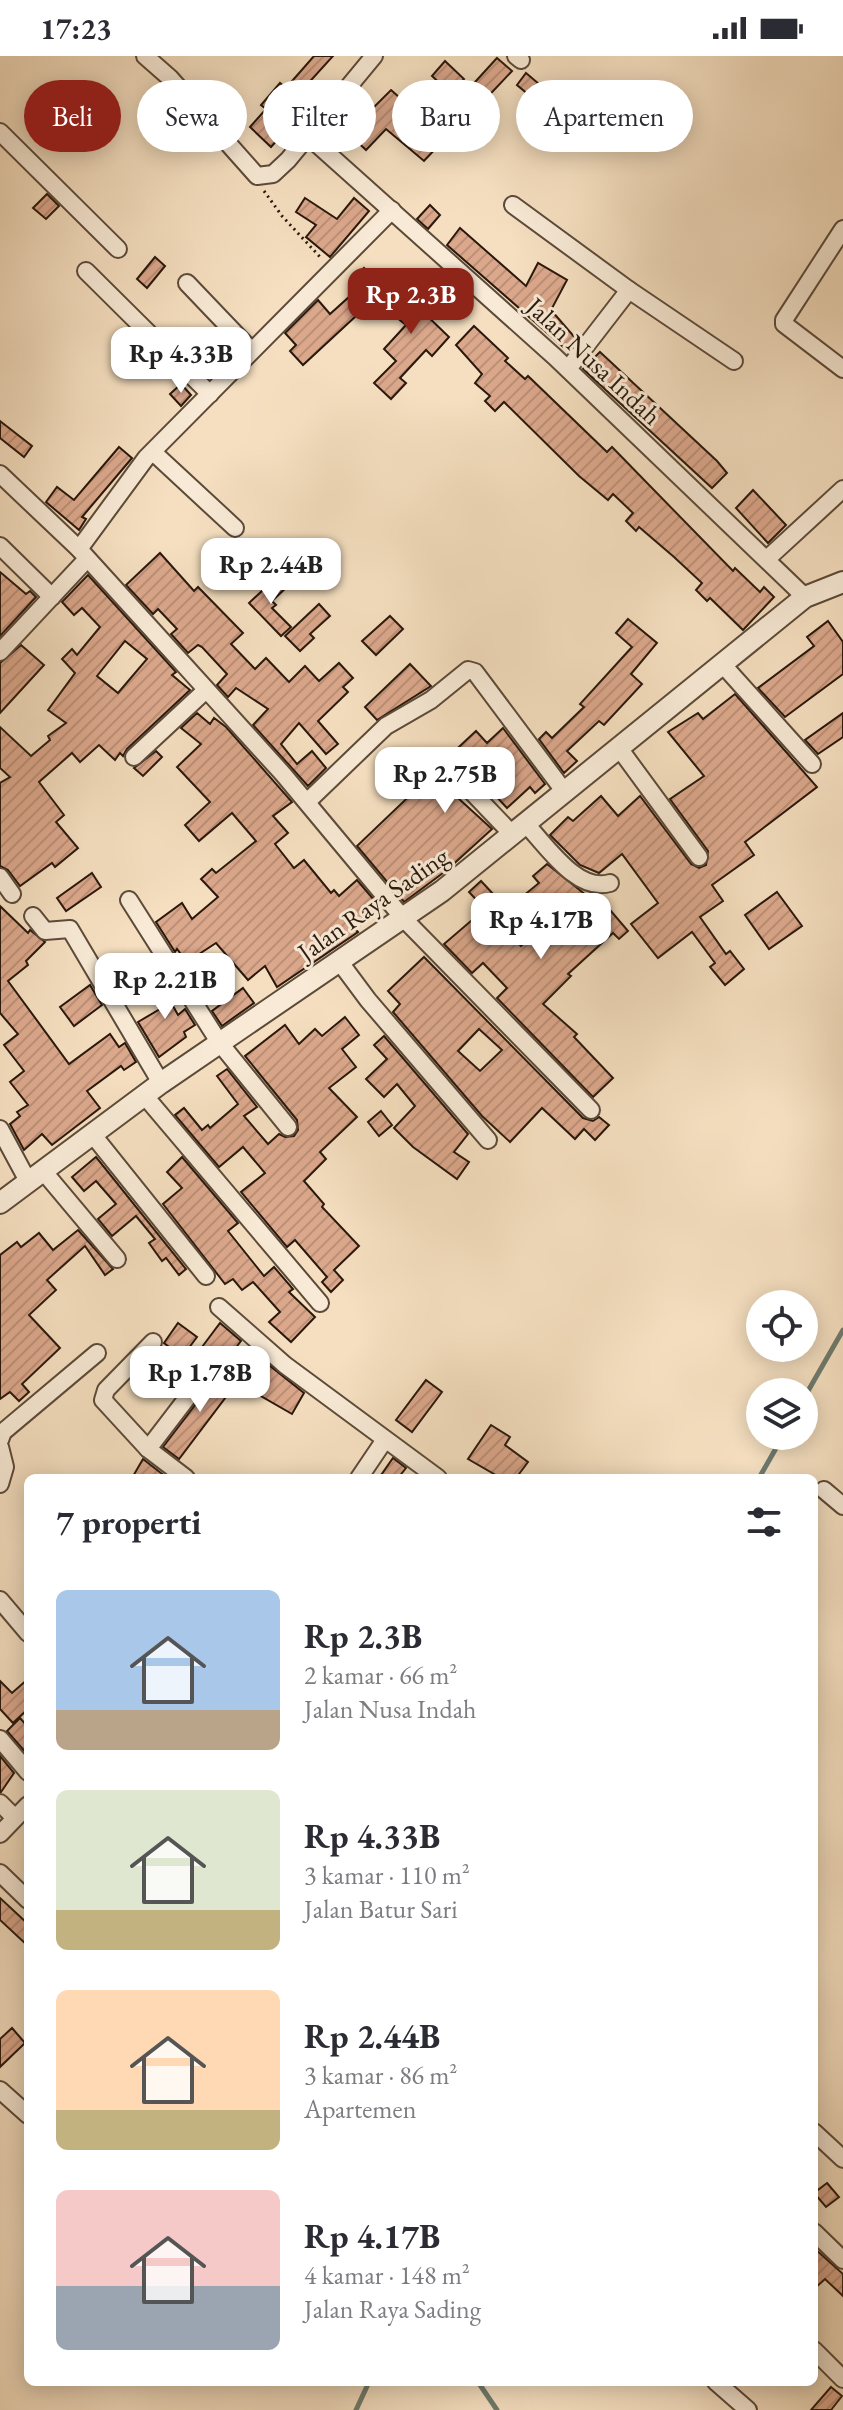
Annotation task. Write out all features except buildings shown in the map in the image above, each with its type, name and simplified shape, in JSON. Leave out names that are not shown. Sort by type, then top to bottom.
[{"type":"street","points":[[145,56],[170,78],[257,176],[273,174],[292,152]]},
{"type":"street","points":[[354,80],[374,56]]},
{"type":"street","points":[[0,132],[118,249]]},
{"type":"street","name":"Jalan Nusa Indah","points":[[326,152],[568,369],[768,558],[805,597]]},
{"type":"street","points":[[513,205],[629,290],[734,361]]},
{"type":"street","points":[[0,652],[52,597],[153,452],[250,349],[392,210]]},
{"type":"street","points":[[843,229],[784,324],[843,369]]},
{"type":"street","points":[[86,271],[210,394]]},
{"type":"street","points":[[187,283],[250,349]]},
{"type":"street","points":[[568,369],[629,290]]},
{"type":"street","points":[[153,452],[235,528]]},
{"type":"street","points":[[0,474],[83,554],[307,802],[403,918],[591,1110]]},
{"type":"street","points":[[768,558],[843,489]]},
{"type":"street","points":[[0,546],[52,597]]},
{"type":"street","name":"Jalan Raya Sading","points":[[0,1203],[144,1095],[403,918],[724,666],[805,597],[843,582]]},
{"type":"street","points":[[724,666],[812,764]]},
{"type":"street","points":[[307,802],[386,726],[431,700],[471,670],[564,791]]},
{"type":"street","points":[[134,757],[205,691]]},
{"type":"street","points":[[619,748],[699,857]]},
{"type":"street","points":[[470,790],[585,883],[599,886],[610,883]]},
{"type":"street","points":[[0,877],[12,894]]},
{"type":"street","points":[[129,900],[219,1042],[288,1127]]},
{"type":"street","points":[[33,916],[45,931],[70,929],[161,1083]]},
{"type":"street","points":[[339,961],[368,1000],[488,1140]]},
{"type":"street","points":[[144,1095],[320,1303]]},
{"type":"street","points":[[0,1129],[36,1177],[117,1259]]},
{"type":"street","points":[[93,1135],[206,1276]]},
{"type":"street","points":[[219,1307],[256,1342],[384,1441],[432,1474]]},
{"type":"street","points":[[153,1342],[106,1390],[103,1400],[148,1449],[181,1474]]},
{"type":"street","points":[[0,1440],[3,1432],[97,1353]]},
{"type":"street","points":[[148,1449],[213,1364]]},
{"type":"street","points":[[362,1474],[384,1441]]},
{"type":"street","points":[[0,1447],[5,1467],[0,1484]]},
{"type":"street","points":[[824,1490],[843,1506]]},
{"type":"street","points":[[0,1600],[24,1628]]},
{"type":"street","points":[[0,1739],[24,1767]]},
{"type":"street","points":[[0,1803],[15,1818]]},
{"type":"street","points":[[0,1834],[24,1809]]},
{"type":"street","points":[[0,1873],[24,1896]]},
{"type":"street","points":[[0,2090],[24,2111]]},
{"type":"street","points":[[818,2136],[843,2159]]},
{"type":"street","points":[[818,2236],[843,2260]]},
{"type":"street","points":[[818,2354],[843,2379]]},
{"type":"street","points":[[721,2386],[748,2410]]},
{"type":"path","points":[[257,176],[282,216],[332,269]]},
{"type":"waterway","points":[[815,1378],[843,1330]]},
{"type":"waterway","points":[[761,1474],[775,1450]]},
{"type":"waterway","points":[[356,2410],[367,2386]]},
{"type":"waterway","points":[[481,2386],[497,2410]]}]
